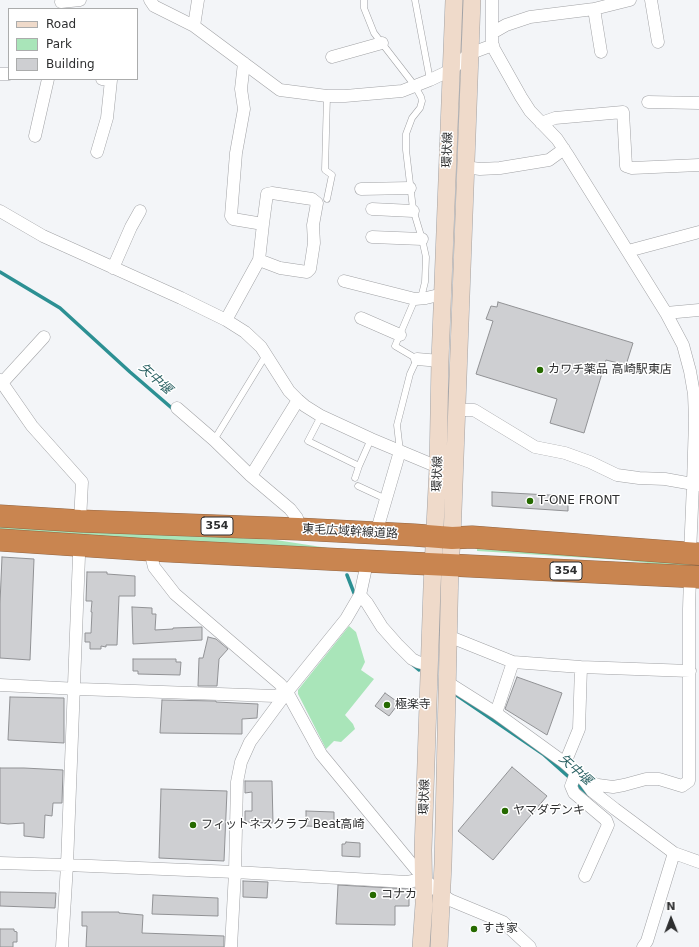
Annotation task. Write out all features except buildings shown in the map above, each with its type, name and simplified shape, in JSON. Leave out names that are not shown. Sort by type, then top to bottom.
[{"type":"highway","name":"東毛広域幹線道路","points":[[0,516],[80,521],[298,529],[443,538],[472,537],[694,554]]},
{"type":"highway","name":"354","points":[[0,540],[151,550],[695,577]]},
{"type":"street","points":[[61,2],[80,0]]},
{"type":"street","points":[[150,0],[154,6],[194,26],[280,90],[327,96],[402,91],[451,70],[469,54],[493,45]]},
{"type":"street","points":[[194,26],[198,0]]},
{"type":"street","name":"環状線","points":[[443,538],[438,467],[440,361],[454,0]]},
{"type":"street","name":"環状線","points":[[421,947],[424,904],[423,850],[429,665],[442,565],[443,538],[456,410],[472,0]]},
{"type":"street","points":[[492,0],[492,33],[494,49],[530,111],[564,149],[666,313],[683,345],[694,394],[696,484],[694,554]]},
{"type":"street","points":[[492,33],[506,25],[530,17],[594,9],[630,0]]},
{"type":"street","points":[[651,0],[658,42]]},
{"type":"street","points":[[594,9],[601,52]]},
{"type":"street","points":[[332,58],[382,43]]},
{"type":"street","points":[[244,63],[241,89],[244,110],[236,153],[231,216],[234,219],[263,224]]},
{"type":"street","points":[[35,136],[48,80]]},
{"type":"street","points":[[97,152],[107,118],[111,80]]},
{"type":"street","points":[[648,102],[699,103]]},
{"type":"street","points":[[541,123],[555,118],[623,112],[626,166],[632,168],[699,165]]},
{"type":"street","points":[[465,168],[500,168],[549,160],[564,149]]},
{"type":"street","points":[[361,189],[410,188]]},
{"type":"street","points":[[226,320],[259,260],[268,194],[272,193],[312,199],[317,203],[312,225],[314,243],[310,269],[307,272],[280,268],[259,260]]},
{"type":"street","points":[[372,209],[413,210]]},
{"type":"street","points":[[0,211],[43,236],[226,320],[245,332],[261,347],[289,391],[298,400],[321,416],[438,467]]},
{"type":"street","points":[[114,268],[140,211]]},
{"type":"street","points":[[628,251],[699,232]]},
{"type":"street","points":[[372,237],[422,239]]},
{"type":"street","points":[[344,281],[418,298],[443,294]]},
{"type":"street","points":[[666,313],[699,310]]},
{"type":"street","points":[[361,318],[400,335]]},
{"type":"street","points":[[44,337],[1,381],[32,426],[82,482],[80,521]]},
{"type":"street","points":[[417,359],[440,361]]},
{"type":"street","points":[[251,476],[298,400]]},
{"type":"street","points":[[177,408],[214,440],[251,476],[290,509],[297,518],[298,529]]},
{"type":"street","points":[[456,410],[474,410],[535,447],[565,453],[590,462],[617,475],[665,479],[696,484]]},
{"type":"street","points":[[378,533],[379,523],[400,451]]},
{"type":"street","points":[[62,947],[67,865],[79,556],[78,544]]},
{"type":"street","points":[[151,550],[154,568],[175,594],[280,684],[287,692],[321,754],[424,879],[441,894],[456,903],[503,922],[530,947]]},
{"type":"street","points":[[231,947],[235,872],[237,782],[241,762],[250,742],[287,692],[346,619],[360,595],[366,561]]},
{"type":"street","name":"環状線","points":[[438,947],[443,864],[448,636],[442,565]]},
{"type":"street","points":[[576,779],[598,785],[613,787],[646,779],[659,779],[682,786],[689,782],[690,671],[695,577]]},
{"type":"street","points":[[360,595],[367,603],[382,627],[397,644],[412,659],[429,665]]},
{"type":"street","points":[[448,636],[513,662],[581,667],[690,671]]},
{"type":"street","points":[[496,713],[513,662]]},
{"type":"street","points":[[565,763],[579,729],[581,667]]},
{"type":"street","points":[[447,682],[496,713],[565,763],[576,779],[673,856],[699,862]]},
{"type":"street","points":[[0,685],[275,696],[287,692]]},
{"type":"street","points":[[576,779],[574,793],[606,820],[608,825],[585,876]]},
{"type":"street","points":[[649,945],[673,856]]},
{"type":"street","points":[[0,863],[235,872],[407,882],[424,879]]},
{"type":"lane","points":[[364,0],[364,8],[374,33],[422,97],[420,108],[412,118],[406,134],[406,150],[413,210],[426,257],[425,282],[395,346],[417,359],[410,374],[397,425],[400,451]]},
{"type":"lane","points":[[415,0],[430,80]]},
{"type":"lane","points":[[327,96],[325,170],[332,174],[327,198]]},
{"type":"lane","points":[[214,440],[266,355]]},
{"type":"lane","points":[[321,416],[308,441],[359,466]]},
{"type":"lane","points":[[355,478],[371,439]]},
{"type":"lane","points":[[358,486],[386,499]]},
{"type":"green space","points":[[0,524],[276,540],[328,548],[405,552],[0,532]]},
{"type":"green space","points":[[477,549],[699,563],[699,569],[622,560],[477,551]]},
{"type":"green space","points":[[349,626],[356,632],[365,662],[361,670],[374,679],[345,715],[353,724],[355,729],[341,742],[334,741],[326,749],[298,694],[298,690]]},
{"type":"waterway","name":"矢中堰","points":[[0,272],[60,308],[174,410]]},
{"type":"waterway","name":"矢中堰","points":[[347,575],[354,593]]},
{"type":"waterway","name":"矢中堰","points":[[413,665],[419,670]]},
{"type":"waterway","name":"矢中堰","points":[[452,692],[543,754],[571,779]]},
{"type":"waterway","name":"矢中堰","points":[[575,783],[589,795]]},
{"type":"place","name":"カワチ薬品 高崎駅東店","points":[[540,370]]},
{"type":"place","name":"T-ONE FRONT","points":[[530,501]]},
{"type":"place","name":"極楽寺","points":[[387,705]]},
{"type":"place","name":"ヤマダデンキ","points":[[505,811]]},
{"type":"place","name":"フィットネスクラブ Beat高崎","points":[[193,825]]},
{"type":"place","name":"コナカ","points":[[373,895]]},
{"type":"place","name":"すき家","points":[[474,929]]}]
